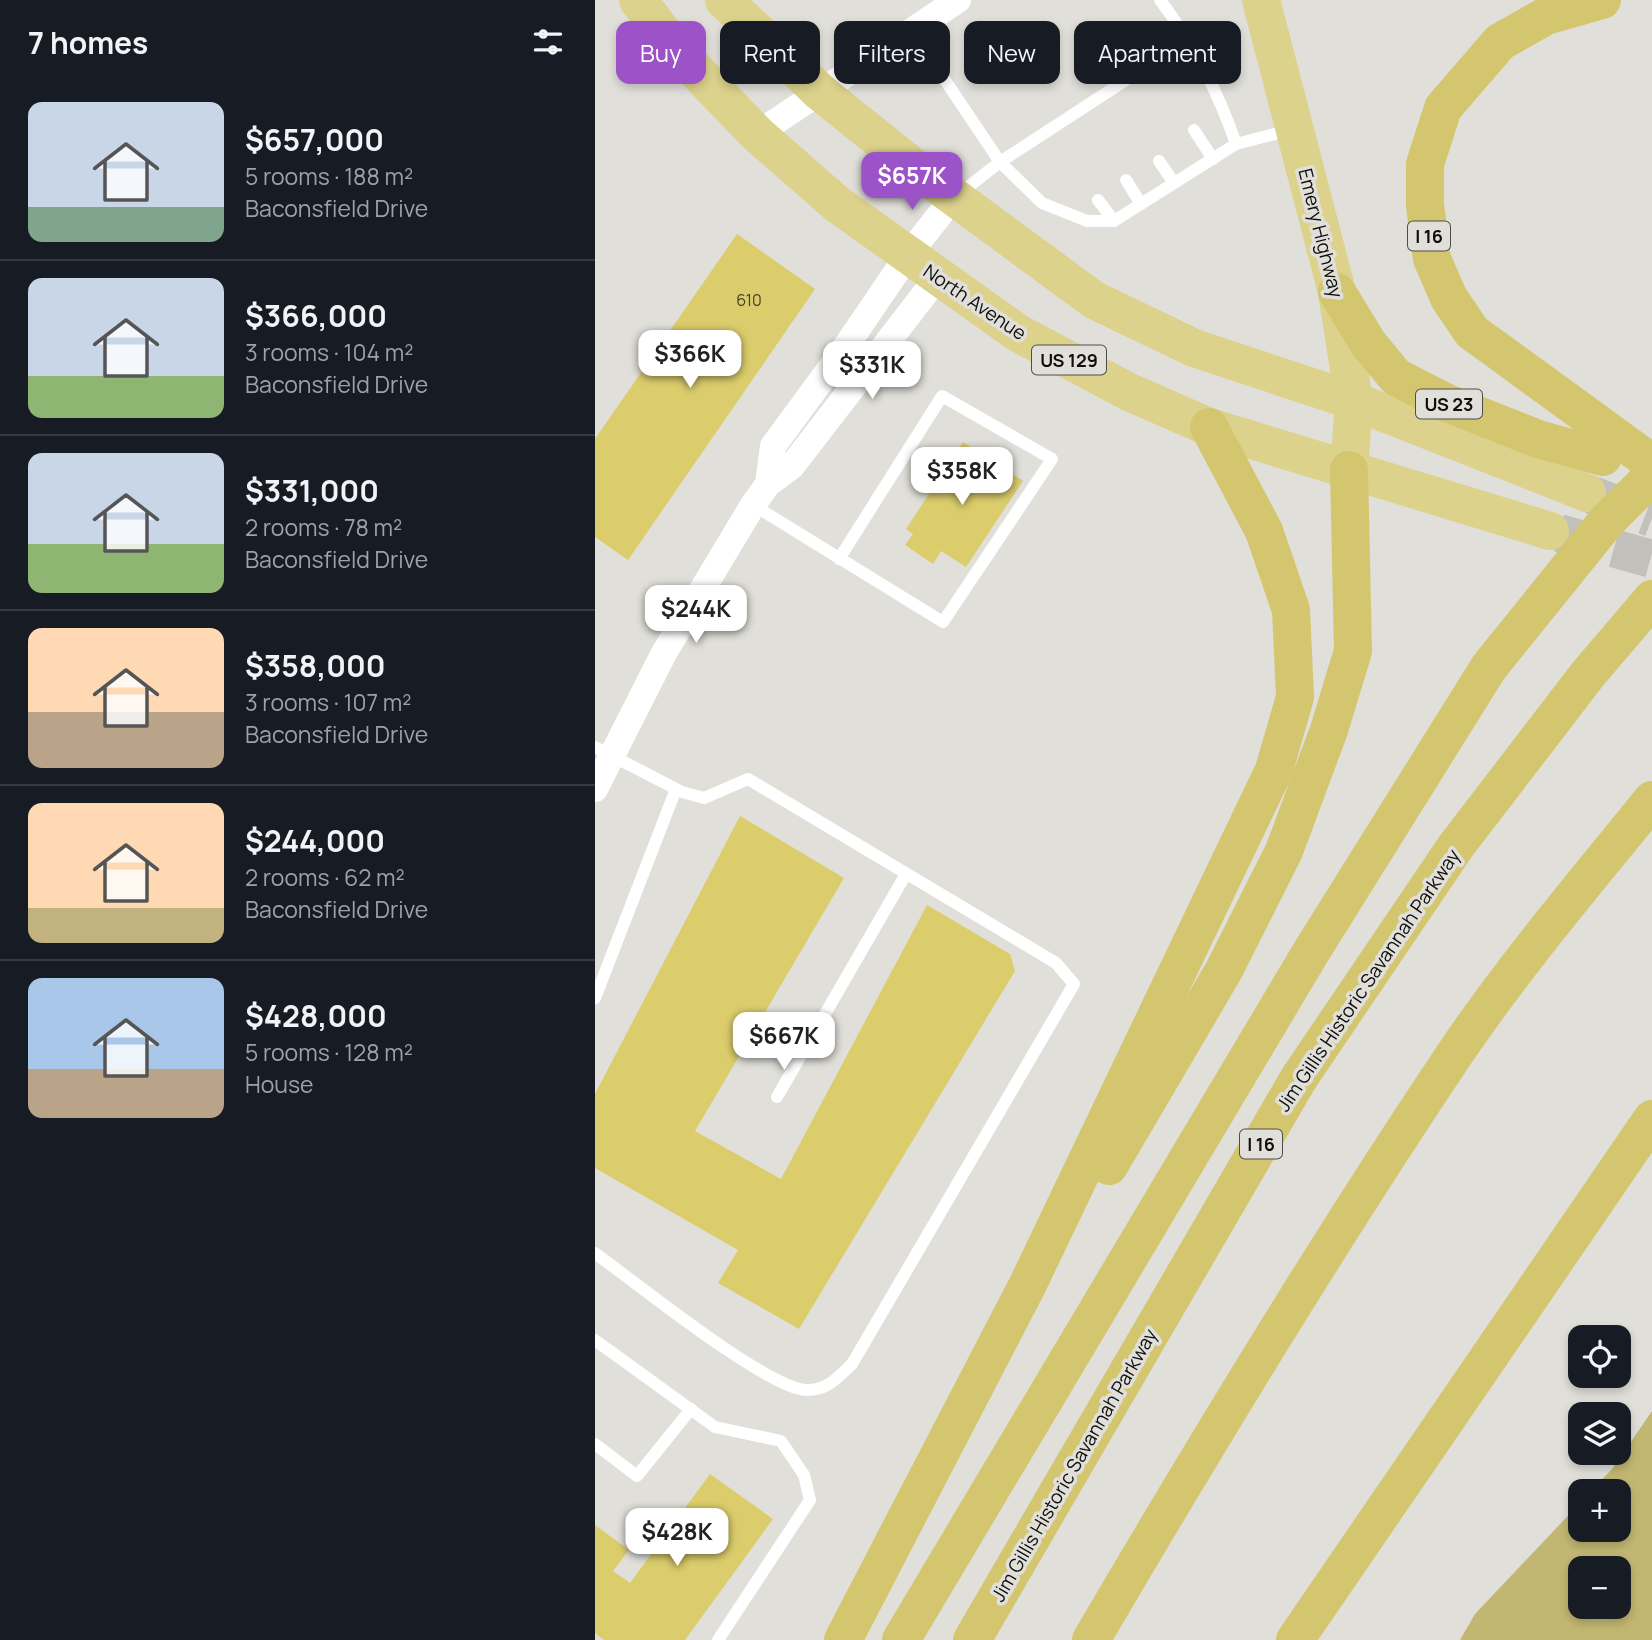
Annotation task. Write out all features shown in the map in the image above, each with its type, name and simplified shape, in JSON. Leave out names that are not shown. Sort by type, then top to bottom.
[{"type":"highway","points":[[725,0],[820,92],[953,198],[1094,300],[1194,348],[1354,401],[1587,493]]},
{"type":"highway","name":"Emery Highway","points":[[1261,0],[1337,292],[1354,401],[1349,470]]},
{"type":"highway","name":"I 16","points":[[1602,0],[1546,16],[1500,42],[1443,107],[1425,164],[1425,205],[1432,259],[1449,299],[1472,332],[1652,463]]},
{"type":"highway","name":"North Avenue","points":[[639,2],[677,51],[757,134],[837,204],[1018,333],[1129,392],[1209,427],[1550,531]]},
{"type":"highway","name":"US 23","points":[[1337,292],[1368,343],[1396,377],[1447,403],[1538,439],[1603,457]]},
{"type":"highway","points":[[843,1640],[1027,1286],[1274,770],[1295,697],[1291,610],[1264,531],[1209,427]]},
{"type":"highway","points":[[1027,1286],[1130,1134],[1224,970],[1284,851],[1329,730],[1353,650],[1349,470]]},
{"type":"highway","points":[[901,1640],[1311,951],[1489,667],[1606,522],[1652,476]]},
{"type":"highway","name":"Jim Gillis Historic Savannah Parkway","points":[[972,1640],[1299,1078],[1456,846],[1588,674],[1652,599]]},
{"type":"highway","points":[[1091,1640],[1237,1392],[1455,1053],[1565,908],[1652,800]]},
{"type":"highway","points":[[1295,1640],[1652,1119]]},
{"type":"street","points":[[927,21],[958,0]]},
{"type":"street","points":[[757,134],[834,83]]},
{"type":"street","points":[[595,789],[603,752],[761,495],[792,466],[922,266],[953,198]]},
{"type":"street","points":[[761,495],[773,446],[840,355],[922,266]]},
{"type":"lane","points":[[1160,0],[1176,21]]},
{"type":"lane","points":[[948,84],[1000,162],[1042,203],[1087,221],[1114,222],[1236,144],[1293,129]]},
{"type":"lane","points":[[953,198],[1000,162],[1053,134],[1132,84]]},
{"type":"lane","points":[[1212,84],[1236,144]]},
{"type":"lane","points":[[1194,130],[1213,159]]},
{"type":"lane","points":[[1159,161],[1174,183]]},
{"type":"lane","points":[[1126,180],[1141,204]]},
{"type":"lane","points":[[1098,200],[1114,222]]},
{"type":"lane","points":[[761,495],[839,559],[943,622],[1052,458],[942,396],[839,559]]},
{"type":"lane","points":[[595,1253],[763,1374],[805,1390],[827,1387],[852,1364],[1074,984],[1056,963],[748,779],[704,798],[676,789],[603,752]]},
{"type":"lane","points":[[595,998],[676,789]]},
{"type":"lane","points":[[776,1097],[906,874]]},
{"type":"lane","points":[[595,1340],[715,1427],[781,1441],[804,1475],[810,1500],[718,1640]]},
{"type":"lane","points":[[595,1444],[637,1476],[691,1409]]},
{"type":"shaded area","points":[[1652,1411],[1652,1640],[1460,1640],[1475,1614],[1568,1516],[1568,1542],[1631,1542],[1631,1479],[1602,1479],[1615,1465],[1631,1465],[1631,1442]]},
{"type":"building","points":[[737,234],[815,289],[628,560],[595,537],[595,439]]},
{"type":"building","points":[[963,442],[1023,481],[966,567],[941,551],[933,564],[905,545],[913,534],[906,529]]},
{"type":"building","points":[[740,816],[844,878],[695,1131],[781,1179],[927,905],[1010,954],[1015,971],[799,1329],[718,1283],[738,1250],[595,1168],[595,1094]]},
{"type":"building","points":[[710,1474],[773,1519],[685,1640],[604,1640],[595,1633],[595,1525],[629,1550],[613,1571],[630,1583]]},
{"type":"tunnel","points":[[1592,495],[1652,518]]},
{"type":"tunnel","points":[[1559,533],[1652,559]]}]
